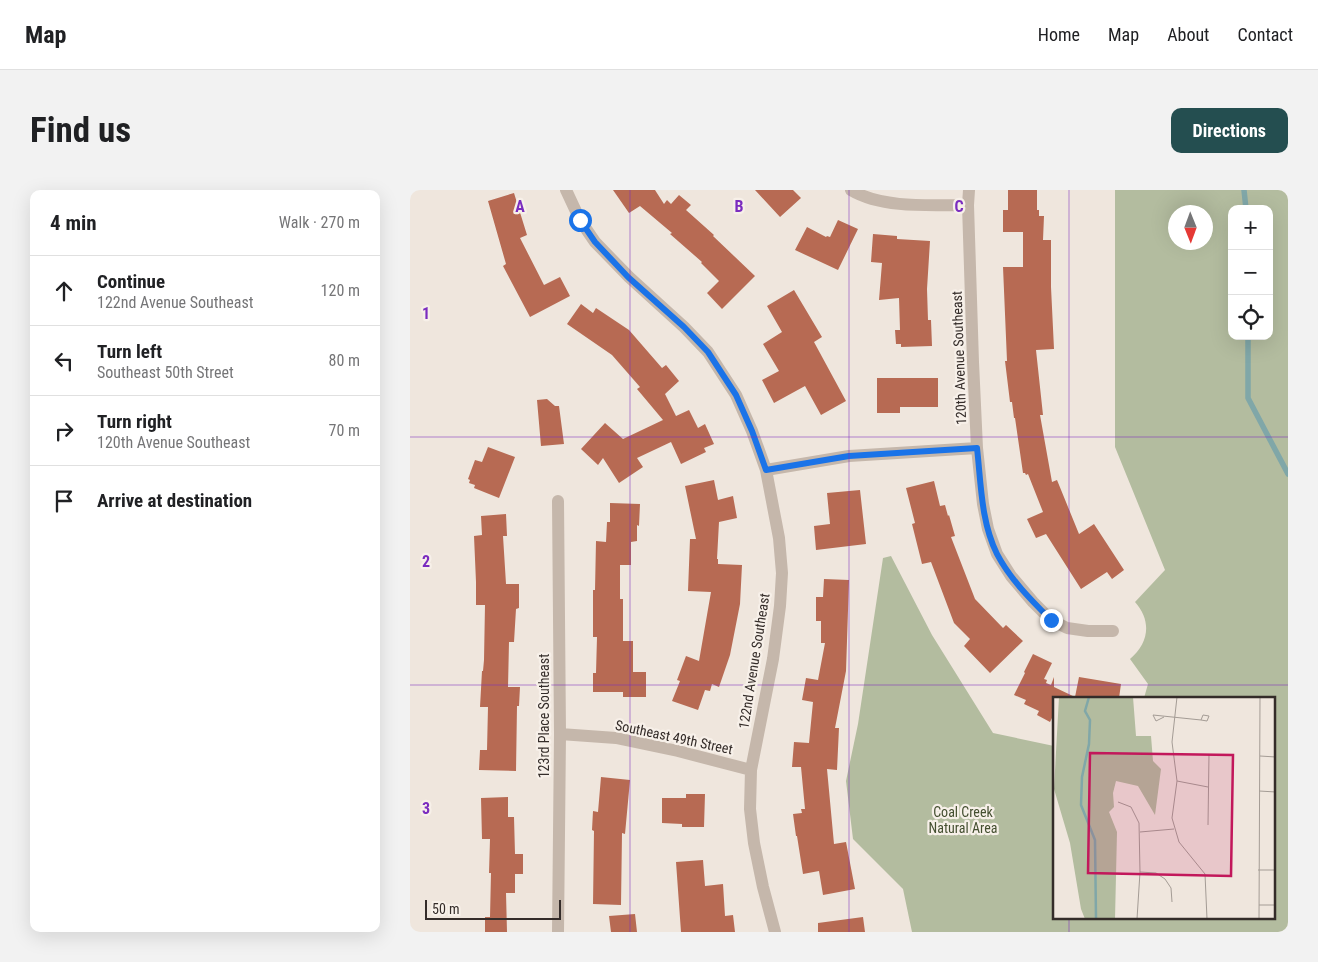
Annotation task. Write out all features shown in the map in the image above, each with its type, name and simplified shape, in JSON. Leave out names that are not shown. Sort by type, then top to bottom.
[{"type":"street","name":"122nd Avenue Southeast","points":[[566,190],[580,220],[595,242],[628,277],[684,327],[708,352],[736,395],[766,470],[779,538],[782,581],[772,659],[751,770],[750,810],[754,843],[763,887],[775,932]]},
{"type":"street","points":[[852,190],[876,200],[901,204],[968,206]]},
{"type":"street","name":"120th Avenue Southeast","points":[[969,190],[977,448],[983,504],[988,529],[997,554],[1011,576],[1051,620],[1067,628],[1088,631],[1112,631]]},
{"type":"street","points":[[766,470],[849,456],[977,448]]},
{"type":"street","name":"123rd Place Southeast","points":[[558,501],[560,734],[558,932]]},
{"type":"street","name":"Southeast 49th Street","points":[[560,734],[616,738],[678,751],[751,770]]},
{"type":"green space","name":"Coal Creek Natural Area","points":[[1115,190],[1288,190],[1288,932],[912,932],[903,889],[853,839],[846,781],[858,724],[883,558],[891,556],[932,635],[993,733],[1053,746],[1053,920],[1276,920],[1276,697],[1144,697],[1148,684],[1130,659],[1141,646],[1146,632],[1144,617],[1135,602],[1165,570],[1115,447]]},
{"type":"building","points":[[613,190],[655,190],[664,204],[667,200],[671,204],[679,195],[691,205],[686,210],[755,276],[722,309],[707,293],[719,281],[702,262],[640,206],[629,213]]},
{"type":"building","points":[[755,190],[793,190],[801,198],[780,217]]},
{"type":"building","points":[[1008,190],[1037,190],[1037,210],[1039,210],[1039,216],[1044,216],[1043,240],[1051,240],[1054,349],[1036,350],[1043,415],[1040,415],[1052,482],[1057,480],[1079,534],[1094,524],[1124,570],[1112,579],[1107,572],[1081,589],[1046,534],[1036,538],[1027,519],[1043,512],[1028,474],[1023,473],[1015,418],[1012,402],[1010,402],[1005,361],[1007,361],[1003,267],[1023,267],[1023,232],[1003,232],[1003,210],[1008,210]]},
{"type":"building","points":[[514,193],[527,235],[520,238],[544,285],[560,277],[570,296],[530,317],[503,266],[506,264],[488,201]]},
{"type":"building","points":[[838,220],[858,229],[838,270],[795,250],[807,227],[826,237],[830,237]]},
{"type":"building","points":[[873,234],[897,236],[897,239],[930,241],[927,289],[928,320],[931,320],[932,346],[901,347],[901,344],[896,344],[895,330],[900,330],[899,298],[879,300],[882,263],[871,262]]},
{"type":"building","points":[[794,290],[822,337],[814,342],[846,401],[821,415],[805,386],[774,403],[762,380],[779,371],[763,344],[782,332],[767,306]]},
{"type":"building","points":[[581,304],[593,313],[596,308],[629,330],[662,368],[666,365],[679,381],[665,394],[676,416],[689,410],[698,428],[705,424],[714,444],[704,448],[706,452],[681,464],[671,442],[637,458],[643,467],[619,483],[603,458],[598,465],[581,449],[605,423],[623,439],[663,420],[637,389],[640,387],[612,355],[567,324]]},
{"type":"building","points":[[877,378],[938,378],[938,407],[900,407],[900,413],[877,413]]},
{"type":"building","points":[[547,399],[555,406],[559,406],[564,444],[541,446],[537,400]]},
{"type":"building","points":[[488,447],[515,457],[499,498],[474,488],[475,485],[469,483],[470,480],[468,479],[475,460],[482,462]]},
{"type":"building","points":[[714,480],[718,500],[733,496],[737,518],[719,522],[717,559],[718,564],[742,565],[740,604],[730,655],[719,687],[712,684],[710,691],[705,690],[698,710],[672,701],[680,681],[677,680],[686,656],[699,661],[711,592],[688,591],[690,539],[696,539],[685,486]]},
{"type":"building","points":[[934,481],[940,506],[945,505],[949,515],[955,536],[951,537],[975,599],[1003,628],[1006,625],[1023,641],[990,673],[964,646],[970,639],[954,623],[931,562],[922,564],[912,524],[915,523],[906,488]]},
{"type":"building","points":[[860,490],[866,544],[816,550],[814,526],[830,524],[827,493]]},
{"type":"building","points":[[610,503],[640,504],[637,541],[631,542],[631,565],[620,565],[620,599],[623,599],[623,641],[633,641],[633,672],[646,672],[646,697],[623,697],[623,692],[593,692],[593,673],[596,673],[597,637],[593,637],[596,541],[606,542],[607,522],[610,522]]},
{"type":"building","points":[[506,514],[507,536],[503,536],[506,584],[519,584],[519,608],[516,609],[514,642],[509,642],[508,687],[520,687],[519,706],[517,706],[516,771],[479,770],[480,750],[487,750],[488,707],[480,707],[484,660],[485,605],[476,605],[474,536],[482,535],[481,516]]},
{"type":"building","points":[[824,579],[849,580],[846,671],[835,728],[839,728],[837,770],[827,769],[834,844],[846,842],[855,889],[823,895],[819,871],[803,874],[793,814],[802,813],[801,809],[805,809],[801,767],[792,767],[794,742],[809,743],[813,702],[802,700],[806,678],[818,680],[825,643],[821,643],[821,621],[816,621],[816,597],[823,597]]},
{"type":"building","points":[[1033,654],[1052,663],[1044,679],[1047,680],[1046,683],[1051,685],[1054,677],[1054,687],[1075,697],[1053,697],[1053,718],[1050,722],[1037,715],[1039,711],[1024,704],[1026,700],[1014,695]]},
{"type":"building","points":[[1079,677],[1121,684],[1119,697],[1075,697]]},
{"type":"building","points":[[601,777],[630,780],[625,834],[622,833],[621,905],[593,904],[593,811],[598,812]]},
{"type":"building","points":[[686,794],[705,794],[704,827],[682,827],[682,824],[662,823],[662,798],[686,798]]},
{"type":"building","points":[[508,797],[508,817],[514,817],[515,854],[523,854],[523,874],[515,874],[515,893],[506,893],[507,932],[485,932],[485,917],[490,917],[490,839],[482,839],[481,798]]},
{"type":"building","points":[[703,860],[705,886],[723,884],[725,916],[733,915],[735,932],[681,932],[676,862]]},
{"type":"building","points":[[635,914],[637,932],[611,932],[609,916]]},
{"type":"building","points":[[863,917],[865,932],[818,932],[818,923]]},
{"type":"waterway","points":[[1244,190],[1246,205]]},
{"type":"waterway","points":[[1248,340],[1248,398],[1288,474]]},
{"type":"route","points":[[580,220],[595,242],[628,277],[684,327],[708,352],[736,395],[766,470],[849,456],[977,448],[983,504],[988,529],[997,554],[1011,576],[1051,620]]}]
